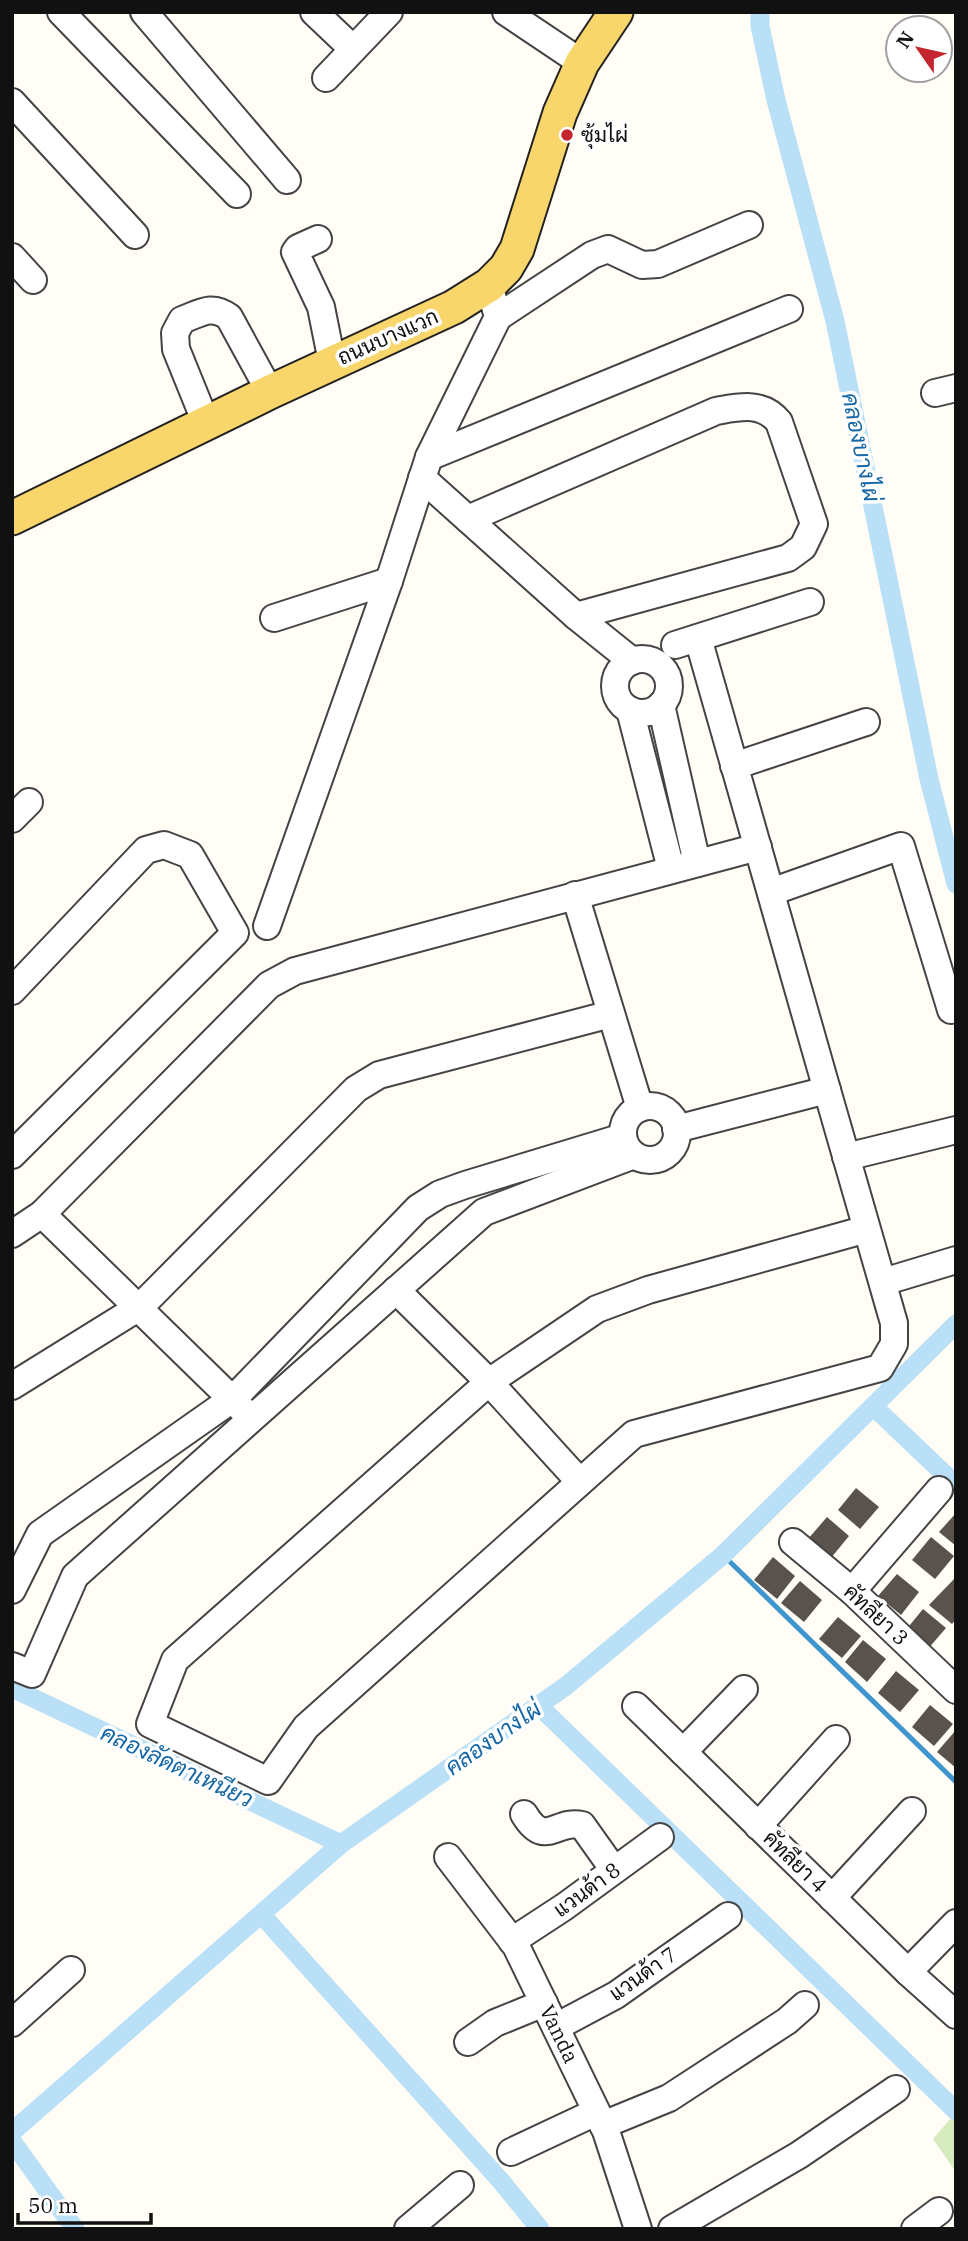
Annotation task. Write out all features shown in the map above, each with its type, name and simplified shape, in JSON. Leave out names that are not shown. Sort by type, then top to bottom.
[{"type":"main road","name":"ถนนบางแวก","points":[[12,519],[332,362],[454,307],[489,285],[506,268],[517,249],[560,113],[582,63],[616,12]]},
{"type":"street","points":[[61,12],[237,194]]},
{"type":"street","points":[[144,12],[287,180]]},
{"type":"street","points":[[314,12],[353,49]]},
{"type":"street","points":[[326,78],[389,12]]},
{"type":"street","points":[[506,12],[582,63]]},
{"type":"street","points":[[12,102],[135,235]]},
{"type":"street","points":[[267,926],[388,581],[425,467],[498,317],[593,255],[608,249],[642,265],[658,264],[749,225]]},
{"type":"street","points":[[318,239],[295,252],[321,307],[332,362]]},
{"type":"street","points":[[12,257],[33,280]]},
{"type":"street","points":[[489,285],[498,317]]},
{"type":"street","points":[[206,423],[176,349],[176,333],[182,320],[210,309],[219,310],[229,317],[271,392]]},
{"type":"street","points":[[425,467],[789,309]]},
{"type":"street","points":[[468,519],[716,411],[755,406],[772,413],[779,422],[814,524],[803,547],[788,558],[576,616]]},
{"type":"street","points":[[425,467],[468,519],[576,616],[632,662]]},
{"type":"street","points":[[274,618],[388,581]]},
{"type":"street","points":[[810,602],[687,642],[734,766],[771,892],[894,1323],[894,1344],[880,1368],[634,1434],[306,1727],[268,1781],[150,1724],[175,1660],[489,1382],[597,1309],[648,1290],[867,1229]]},
{"type":"street","points":[[650,660],[664,671],[669,688],[661,705],[684,866],[630,710],[618,698],[616,681],[619,673],[632,662],[650,660]]},
{"type":"street","points":[[630,710],[646,713],[661,705]]},
{"type":"street","points":[[734,766],[866,722]]},
{"type":"street","points":[[12,991],[146,850],[164,845],[190,855],[235,933],[12,1155]]},
{"type":"street","points":[[771,892],[901,846],[951,1010]]},
{"type":"street","points":[[12,1234],[42,1214],[268,985],[295,971],[758,847]]},
{"type":"street","points":[[575,895],[640,1108]]},
{"type":"street","points":[[12,1386],[138,1307],[356,1089],[379,1075],[611,1014]]},
{"type":"street","points":[[677,1129],[827,1090]]},
{"type":"street","points":[[12,1590],[40,1534],[232,1399],[418,1209],[440,1194],[629,1146],[651,1160],[667,1153],[673,1146],[677,1129],[670,1115],[648,1106],[640,1108],[627,1120],[629,1146]]},
{"type":"street","points":[[846,1157],[956,1130]]},
{"type":"street","points":[[12,1666],[32,1674],[75,1576],[484,1212],[629,1146]]},
{"type":"street","points":[[42,1214],[253,1419]]},
{"type":"street","points":[[883,1282],[956,1260]]},
{"type":"street","points":[[396,1290],[489,1382],[580,1482]]},
{"type":"street","points":[[852,1591],[939,1490]]},
{"type":"street","name":"คัทลียา 3","points":[[793,1542],[950,1674]]},
{"type":"street","points":[[683,1752],[744,1689]]},
{"type":"street","name":"คัทลียา 4","points":[[636,1706],[908,1972],[956,2015]]},
{"type":"street","points":[[758,1825],[836,1739]]},
{"type":"street","points":[[832,1898],[912,1811]]},
{"type":"street","points":[[524,1814],[532,1827],[544,1832],[572,1824],[582,1825],[614,1870]]},
{"type":"street","name":"แวนด้า 8","points":[[512,1941],[660,1837]]},
{"type":"street","name":"Vanda","points":[[448,1857],[512,1941],[544,2003],[600,2118],[638,2229]]},
{"type":"street","name":"แวนด้า 7","points":[[556,2028],[616,1996],[728,1916]]},
{"type":"street","points":[[908,1972],[956,1923]]},
{"type":"street","points":[[12,2023],[71,1970]]},
{"type":"street","points":[[468,2042],[495,2023],[544,2003]]},
{"type":"street","points":[[511,2152],[600,2118],[669,2098],[787,2021],[805,2005]]},
{"type":"street","points":[[672,2229],[799,2155],[896,2089]]},
{"type":"street","points":[[408,2229],[460,2185]]},
{"type":"street","points":[[915,2229],[939,2211]]},
{"type":"green space","points":[[951,2118],[956,2123],[956,2172],[933,2139]]},
{"type":"building","points":[[856,1488],[879,1507],[860,1529],[838,1510]]},
{"type":"building","points":[[956,1513],[956,1546],[939,1532]]},
{"type":"building","points":[[827,1517],[849,1536],[831,1558],[808,1539]]},
{"type":"building","points":[[931,1537],[954,1556],[935,1579],[912,1560]]},
{"type":"building","points":[[773,1557],[795,1576],[777,1599],[754,1580]]},
{"type":"building","points":[[897,1574],[919,1592],[901,1615],[878,1596]]},
{"type":"building","points":[[956,1577],[956,1619],[952,1624],[929,1605]]},
{"type":"building","points":[[800,1581],[822,1600],[804,1622],[781,1603]]},
{"type":"building","points":[[923,1609],[946,1628],[927,1650],[905,1631]]},
{"type":"building","points":[[838,1617],[861,1636],[842,1658],[819,1639]]},
{"type":"building","points":[[863,1640],[886,1659],[867,1682],[845,1662]]},
{"type":"building","points":[[896,1671],[919,1690],[900,1712],[878,1693]]},
{"type":"building","points":[[930,1705],[953,1724],[934,1746],[912,1727]]},
{"type":"building","points":[[956,1730],[956,1768],[937,1752]]},
{"type":"waterway","name":"คลองบางไผ่","points":[[760,12],[760,26],[776,100],[835,321],[929,779],[956,884]]},
{"type":"waterway","name":"คลองบางไผ่","points":[[12,2132],[341,1844],[566,1686],[723,1555],[956,1324]]},
{"type":"waterway","points":[[873,1406],[956,1485]]},
{"type":"waterway","points":[[723,1555],[956,1782]]},
{"type":"waterway","name":"คลองลัดตาเหนียว","points":[[12,1688],[341,1844]]},
{"type":"waterway","points":[[539,1706],[956,2111]]},
{"type":"waterway","points":[[261,1914],[500,2180],[540,2229]]},
{"type":"waterway","points":[[12,2141],[75,2229]]},
{"type":"place","name":"ซุ้มไผ่","points":[[567,135]]}]
